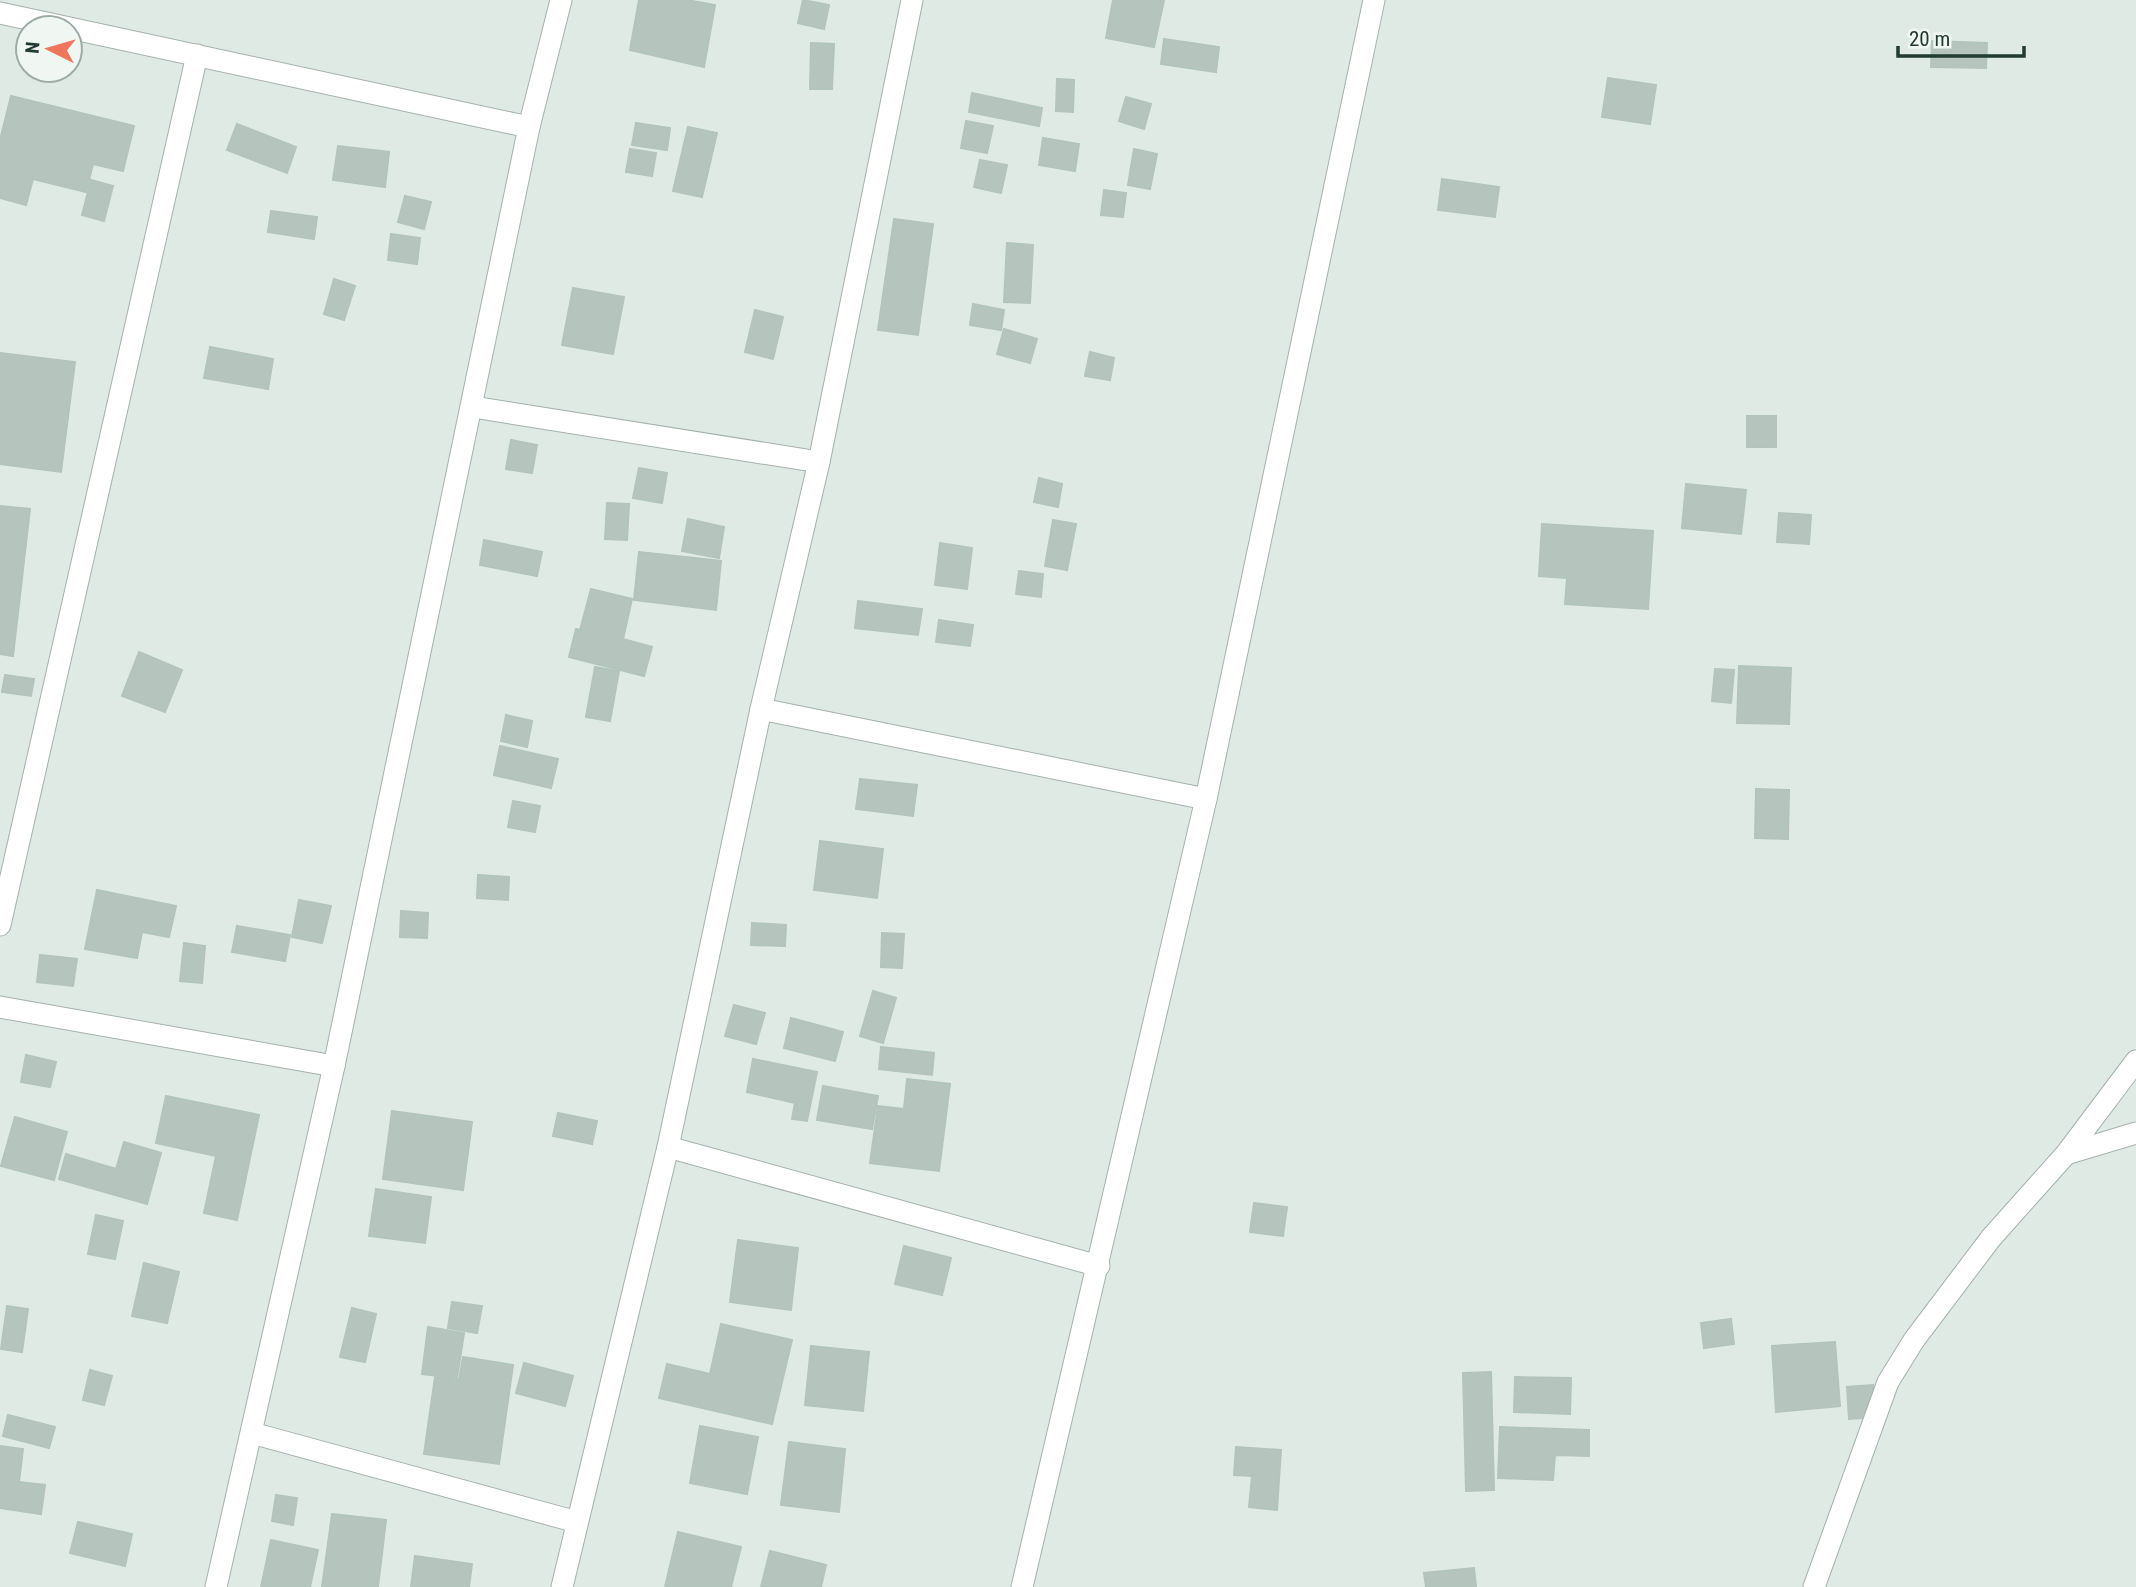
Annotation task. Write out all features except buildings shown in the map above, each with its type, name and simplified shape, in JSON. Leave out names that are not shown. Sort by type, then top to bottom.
[{"type":"street","points":[[216,1587],[334,1066],[473,407],[529,127],[561,0]]},
{"type":"street","points":[[562,1587],[668,1147],[761,709],[820,462],[912,0]]},
{"type":"street","points":[[1022,1587],[1206,799],[1374,0]]},
{"type":"street","points":[[0,13],[529,127]]},
{"type":"street","points":[[0,925],[197,55]]},
{"type":"street","points":[[473,407],[820,462]]},
{"type":"street","points":[[761,709],[1206,799]]},
{"type":"street","points":[[0,1007],[334,1066]]},
{"type":"street","points":[[1814,1587],[1888,1382],[1914,1340],[1991,1238],[2066,1154],[2136,1061]]},
{"type":"street","points":[[2066,1154],[2136,1133]]},
{"type":"street","points":[[668,1147],[1099,1266]]},
{"type":"street","points":[[252,1433],[577,1522]]}]
